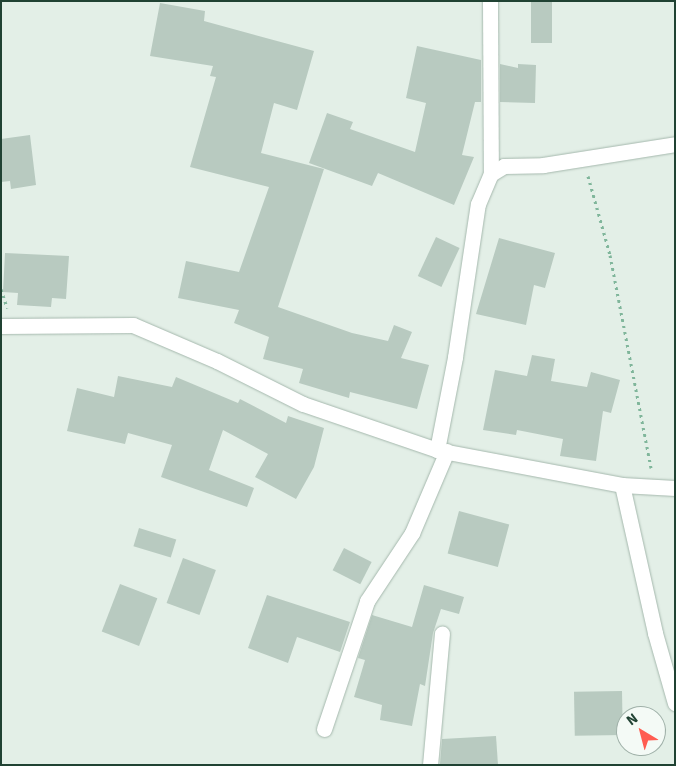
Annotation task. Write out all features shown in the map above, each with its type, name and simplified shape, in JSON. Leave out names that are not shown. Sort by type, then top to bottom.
[{"type":"street","points":[[324,729],[367,601],[412,533],[442,450],[478,204],[491,174],[490,1]]},
{"type":"street","points":[[491,174],[504,166],[584,159],[675,144]]},
{"type":"street","points":[[1,326],[133,325],[218,361],[303,404],[442,450],[622,485],[675,488]]},
{"type":"street","points":[[622,485],[655,633],[675,703]]},
{"type":"street","points":[[430,765],[442,634]]},
{"type":"path","points":[[584,159],[610,255],[654,487]]},
{"type":"building","points":[[531,1],[552,1],[552,43],[531,43]]},
{"type":"building","points":[[160,3],[205,11],[204,21],[314,51],[297,110],[274,103],[261,153],[324,169],[278,307],[352,333],[388,341],[394,325],[412,332],[401,358],[429,365],[417,409],[350,392],[349,398],[299,383],[303,369],[263,359],[269,337],[234,323],[239,310],[178,298],[186,261],[239,272],[269,187],[190,167],[216,77],[210,76],[213,66],[150,56]]},
{"type":"building","points":[[417,46],[481,60],[481,102],[475,102],[462,155],[474,157],[454,205],[378,173],[372,186],[309,163],[327,113],[353,122],[350,129],[415,152],[426,103],[406,98]]},
{"type":"building","points":[[500,64],[518,68],[518,64],[536,65],[535,103],[500,102]]},
{"type":"building","points":[[30,135],[36,185],[11,189],[10,181],[1,182],[1,139]]},
{"type":"building","points":[[436,237],[460,248],[441,287],[418,276]]},
{"type":"building","points":[[499,238],[555,253],[545,288],[534,285],[526,325],[476,314]]},
{"type":"building","points":[[5,253],[69,256],[66,299],[52,298],[51,307],[17,305],[18,293],[3,292]]},
{"type":"building","points":[[532,355],[555,359],[551,381],[587,387],[591,372],[620,380],[611,413],[603,411],[596,461],[560,456],[563,439],[517,430],[516,435],[483,430],[495,370],[527,376]]},
{"type":"building","points":[[118,376],[172,387],[176,377],[238,403],[240,399],[286,423],[288,416],[324,428],[314,467],[296,499],[255,477],[268,454],[223,430],[209,470],[254,488],[247,507],[161,477],[172,445],[128,433],[125,444],[67,431],[77,388],[114,397]]},
{"type":"building","points":[[459,511],[509,524],[498,567],[448,554]]},
{"type":"building","points":[[139,528],[176,539],[171,558],[133,546]]},
{"type":"building","points":[[344,548],[372,562],[360,584],[333,570]]},
{"type":"building","points":[[183,558],[216,570],[199,615],[167,603]]},
{"type":"building","points":[[120,584],[157,598],[139,646],[102,632]]},
{"type":"building","points":[[424,585],[464,597],[459,614],[441,609],[433,633],[425,686],[420,684],[412,726],[380,720],[382,705],[354,697],[365,660],[358,658],[372,615],[412,627]]},
{"type":"building","points":[[267,595],[350,622],[340,652],[297,637],[288,663],[248,648]]},
{"type":"building","points":[[622,691],[622,706],[616,706],[616,735],[575,736],[574,692]]},
{"type":"building","points":[[496,736],[498,765],[440,765],[442,739]]}]
